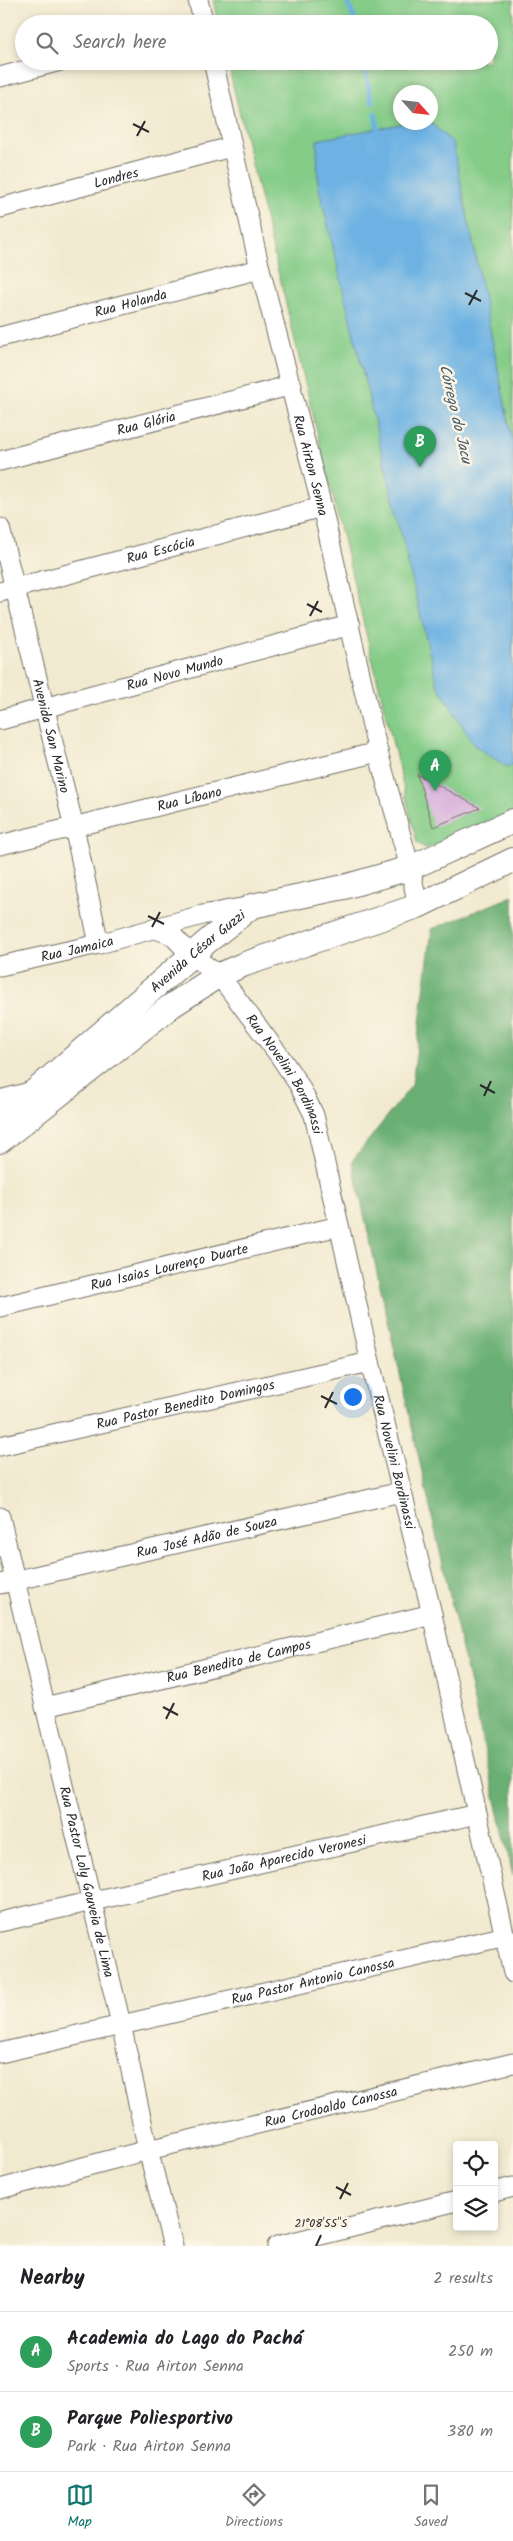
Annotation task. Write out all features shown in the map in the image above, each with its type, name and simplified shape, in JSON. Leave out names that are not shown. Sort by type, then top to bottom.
[{"type":"street","points":[[198,0],[202,15]]},
{"type":"street","points":[[0,77],[26,70]]},
{"type":"street","name":"Rua Airton Senna","points":[[215,70],[260,269],[292,385],[350,625],[378,752],[410,868],[418,906]]},
{"type":"street","name":"Londres","points":[[0,208],[231,147]]},
{"type":"street","name":"Rua Holanda","points":[[0,337],[260,269]]},
{"type":"street","name":"Rua Glória","points":[[0,462],[292,385]]},
{"type":"street","name":"Rua Escócia","points":[[7,590],[322,507]]},
{"type":"street","name":"Avenida San Marino","points":[[0,528],[7,590],[44,709],[74,827],[99,944]]},
{"type":"street","name":"Rua Novo Mundo","points":[[0,720],[350,625]]},
{"type":"street","name":"Rua Líbano","points":[[0,845],[378,752]]},
{"type":"street","name":"Avenida César Guzzi","points":[[0,1117],[35,1091],[252,906],[344,887],[410,868],[513,820]]},
{"type":"street","name":"Avenida César Guzzi","points":[[0,1141],[171,1006],[219,975],[245,964],[418,906],[513,860]]},
{"type":"street","name":"Rua Jamaica","points":[[0,966],[99,944],[153,928],[252,906]]},
{"type":"street","points":[[153,928],[178,940],[192,956]]},
{"type":"street","points":[[224,928],[216,940],[218,950],[229,959],[245,964]]},
{"type":"street","name":"Rua Novelini Bordinassi","points":[[192,956],[219,975],[279,1055],[299,1085],[314,1115],[370,1362],[432,1614],[513,1972]]},
{"type":"street","points":[[0,1100],[35,1091]]},
{"type":"street","name":"Rua Isaias Lourenço Duarte","points":[[0,1307],[339,1226]]},
{"type":"street","name":"Rua Pastor Benedito Domingos","points":[[0,1446],[370,1362]]},
{"type":"street","name":"Rua José Adão de Souza","points":[[7,1582],[401,1492]]},
{"type":"street","name":"Rua Pastor Loly Gouveia de Lima","points":[[0,1517],[7,1582],[45,1707],[121,2024],[148,2150],[173,2246]]},
{"type":"street","name":"Rua Benedito de Campos","points":[[45,1707],[432,1614]]},
{"type":"street","name":"Rua João Aparecido Veronesi","points":[[0,1922],[477,1814]]},
{"type":"street","name":"Rua Pastor Antonio Canossa","points":[[0,2053],[506,1936]]},
{"type":"street","name":"Rua Crodoaldo Canossa","points":[[0,2188],[148,2150],[513,2063]]},
{"type":"street","points":[[498,2191],[513,2187]]},
{"type":"street","points":[[276,2246],[453,2202]]},
{"type":"green space","points":[[213,0],[513,0],[513,811],[438,846],[425,848],[417,843],[229,70],[498,70],[498,15],[216,15]]},
{"type":"green space","points":[[513,896],[513,1876],[352,1161],[412,1085],[432,929]]},
{"type":"water","points":[[393,125],[393,130],[438,129],[453,143],[513,444],[513,764],[507,767],[474,745],[437,684],[318,184],[317,140]]},
{"type":"building","points":[[417,774],[480,808],[433,827]]},
{"type":"waterway","name":"Córrego do Jacu","points":[[347,0],[353,15]]},
{"type":"waterway","name":"Córrego do Jacu","points":[[365,70],[372,102]]},
{"type":"waterway","name":"Córrego do Jacu","points":[[375,114],[379,134]]},
{"type":"place","name":"Parque Poliesportivo","points":[[420,467]]},
{"type":"place","name":"Academia do Lago do Pachá","points":[[435,791]]}]
